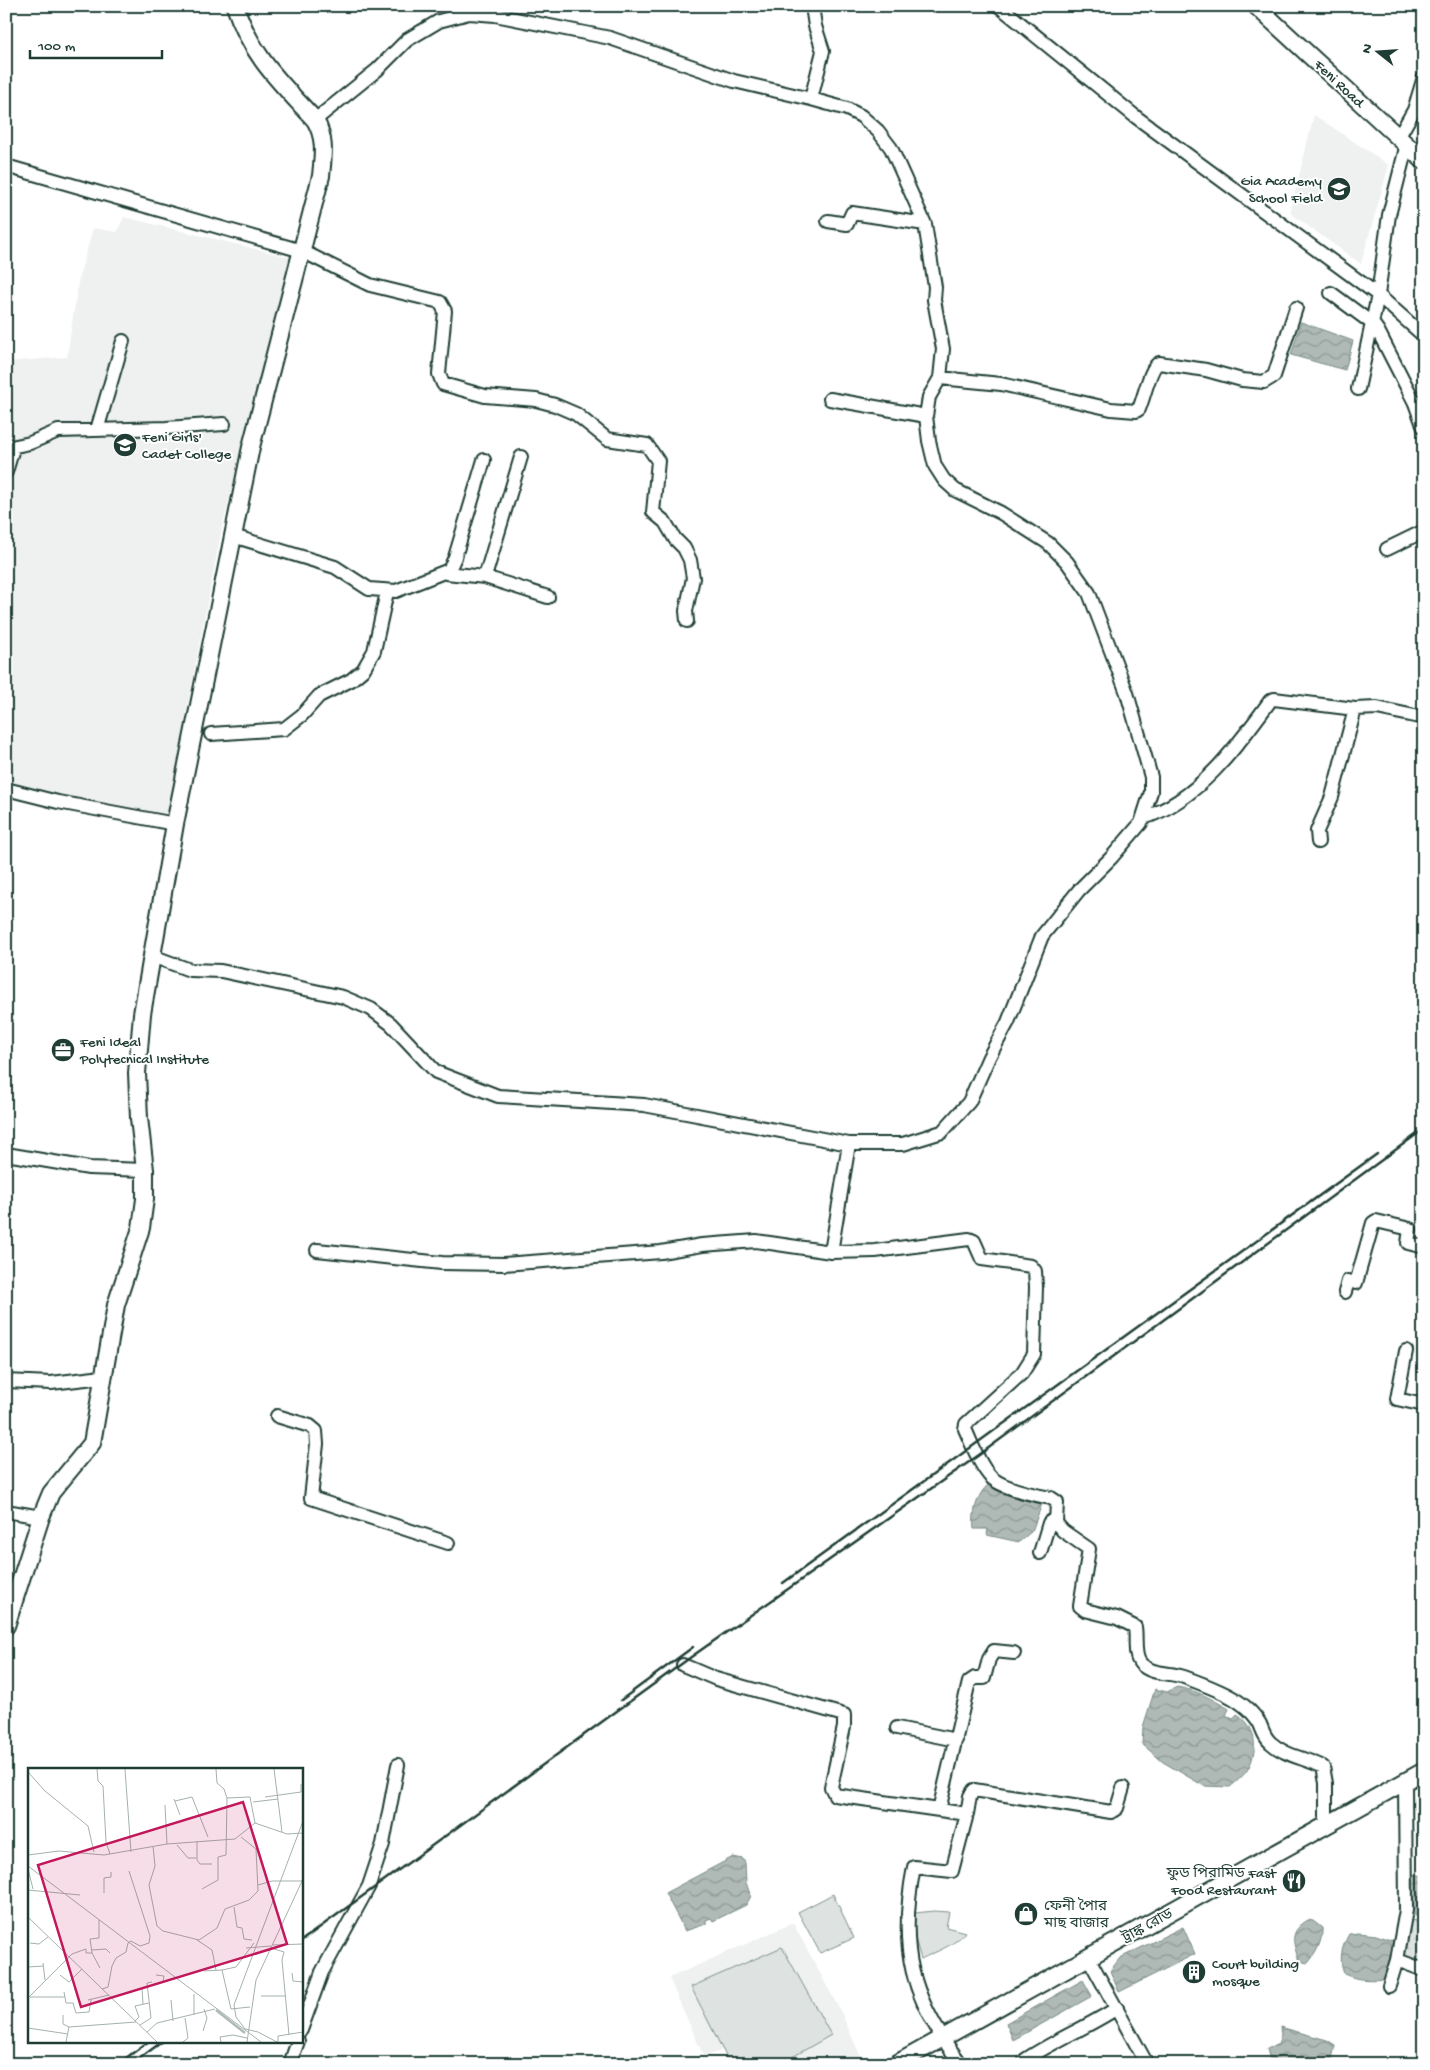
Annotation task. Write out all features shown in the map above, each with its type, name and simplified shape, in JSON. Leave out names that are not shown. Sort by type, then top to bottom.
[{"type":"main road","points":[[6,1626],[41,1517],[51,1493],[92,1443],[116,1305],[141,1228],[145,1199],[145,1170],[137,1073],[142,1014],[175,824],[251,447],[321,176],[324,146],[321,131],[315,120],[260,60],[242,28],[234,6]]},
{"type":"main road","name":"Feni Road","points":[[1256,6],[1404,138],[1424,161]]},
{"type":"main road","points":[[1267,6],[1404,138],[1424,152]]},
{"type":"main road","name":"ট্রাঙ্ক রোড","points":[[896,2064],[1424,1771]]},
{"type":"street","points":[[811,99],[823,50],[815,26],[812,6]]},
{"type":"street","points":[[999,6],[1136,117],[1378,295],[1424,336]]},
{"type":"street","points":[[152,956],[190,970],[221,971],[343,997],[371,1009],[390,1024],[436,1072],[498,1096],[653,1106],[848,1144],[903,1144],[942,1132],[969,1102],[989,1057],[1008,1022],[1042,936],[1079,890],[1111,858],[1143,818],[1151,792],[1152,777],[1127,693],[1089,593],[1067,562],[1048,543],[1001,513],[956,490],[944,480],[935,466],[926,416],[929,397],[940,378],[943,350],[934,300],[935,287],[925,224],[902,168],[891,148],[878,131],[861,116],[847,109],[811,99],[734,81],[610,38],[495,15],[469,13],[439,21],[407,40],[377,70],[315,120]]},
{"type":"street","points":[[1358,389],[1373,324],[1389,215],[1404,138],[1424,77]]},
{"type":"street","points":[[6,166],[302,251],[370,285],[440,302],[445,311],[439,374],[443,384],[485,396],[536,400],[555,405],[576,414],[607,439],[647,445],[658,461],[653,512],[665,522],[684,548],[690,560],[694,578],[686,611],[687,621]]},
{"type":"street","points":[[828,221],[847,224],[852,213],[925,224]]},
{"type":"street","points":[[1331,294],[1373,324],[1414,403],[1424,428]]},
{"type":"street","points":[[940,378],[1001,384],[1111,409],[1136,411],[1139,409],[1146,392],[1152,368],[1159,363],[1206,370],[1242,380],[1264,382],[1270,380],[1274,376],[1287,341],[1296,308]]},
{"type":"street","points":[[98,430],[123,341]]},
{"type":"street","points":[[830,399],[926,416]]},
{"type":"street","points":[[6,472],[10,448],[30,443],[58,431],[224,424]]},
{"type":"street","points":[[485,578],[521,457]]},
{"type":"street","points":[[446,573],[455,557],[484,460]]},
{"type":"street","points":[[1387,549],[1424,530]]},
{"type":"street","points":[[233,536],[335,567],[369,589],[387,592],[411,586],[446,573],[485,578],[548,598]]},
{"type":"street","points":[[212,734],[284,728],[302,715],[319,696],[351,680],[363,670],[374,652],[387,592]]},
{"type":"street","points":[[1143,818],[1161,812],[1204,780],[1232,753],[1270,701],[1274,699],[1355,709],[1377,708],[1424,718]]},
{"type":"street","points":[[1318,842],[1317,831],[1332,797],[1355,709]]},
{"type":"street","points":[[6,789],[58,802],[175,824]]},
{"type":"street","points":[[831,1252],[848,1144]]},
{"type":"street","points":[[6,1154],[89,1168],[145,1170]]},
{"type":"street","points":[[1345,1292],[1348,1281],[1356,1283],[1373,1223],[1376,1221],[1410,1229],[1408,1243],[1424,1247]]},
{"type":"street","points":[[317,1250],[442,1263],[504,1264],[660,1252],[702,1245],[756,1241],[831,1252],[875,1251],[969,1239],[974,1241],[982,1259],[1031,1266],[1035,1271],[1036,1286],[1034,1354],[1022,1373],[970,1418],[966,1424],[965,1429],[989,1475],[997,1482],[1051,1498],[1057,1502],[1056,1522],[1063,1531],[1089,1548],[1080,1606],[1085,1610],[1118,1618],[1134,1627],[1138,1660],[1151,1671],[1182,1676],[1220,1691],[1242,1704],[1252,1713],[1261,1726],[1262,1734],[1271,1743],[1290,1754],[1323,1767],[1326,1783],[1326,1825]]},
{"type":"street","points":[[1406,1351],[1397,1399],[1424,1405]]},
{"type":"street","points":[[6,1381],[51,1383],[103,1377]]},
{"type":"street","points":[[276,1416],[310,1426],[316,1431],[317,1444],[311,1498],[448,1543]]},
{"type":"street","points":[[6,1511],[41,1517]]},
{"type":"street","points":[[1040,1553],[1046,1531],[1056,1518]]},
{"type":"street","points":[[939,1810],[969,1682],[975,1678],[984,1678],[989,1659],[994,1651],[1014,1653]]},
{"type":"street","points":[[683,1665],[716,1680],[844,1715],[844,1727],[831,1787],[835,1795],[967,1814]]},
{"type":"street","points":[[897,1728],[956,1740]]},
{"type":"street","points":[[302,2027],[322,1972],[369,1886],[383,1844],[398,1766]]},
{"type":"street","points":[[1389,1986],[1398,1960],[1406,1910],[1405,1781]]},
{"type":"street","points":[[961,2064],[942,2039],[924,2006],[910,1963],[906,1940],[916,1866],[952,1871],[970,1796],[974,1790],[1111,1812],[1117,1808],[1123,1788]]},
{"type":"street","points":[[1088,1957],[1146,2064]]},
{"type":"street","points":[[1398,1960],[1424,1970]]},
{"type":"street","points":[[1025,2060],[1117,2008]]},
{"type":"street","points":[[290,2064],[298,2042]]},
{"type":"shaded area","name":"Gia Academy School Field","points":[[1314,115],[1389,165],[1361,264],[1290,213]]},
{"type":"shaded area","name":"Feni Girls' Cadet College","points":[[124,217],[293,258],[222,527],[187,709],[170,819],[6,788],[6,362],[67,357],[79,277],[93,228],[117,232]]},
{"type":"shaded area","points":[[793,1923],[842,2014],[862,2060],[854,2064],[734,2064],[726,2049],[704,2057],[669,1978]]},
{"type":"green space","points":[[833,1894],[854,1938],[820,1953],[798,1912]]},
{"type":"green space","points":[[949,1912],[946,1927],[965,1932],[951,1945],[921,1959],[914,1935],[915,1913]]},
{"type":"green space","points":[[1409,1920],[1424,1922],[1424,1964],[1403,1956]]},
{"type":"green space","points":[[782,1947],[831,2035],[780,2064],[730,2064],[691,1987]]},
{"type":"water","points":[[1301,322],[1353,341],[1345,370],[1291,355]]},
{"type":"water","points":[[992,1482],[1043,1501],[1032,1531],[1019,1542],[987,1535],[988,1529],[974,1529],[975,1509],[979,1497]]},
{"type":"water","points":[[1177,1687],[1210,1698],[1229,1709],[1226,1715],[1233,1719],[1237,1714],[1248,1724],[1254,1737],[1252,1759],[1246,1772],[1230,1787],[1204,1786],[1163,1762],[1142,1744],[1143,1727],[1155,1689],[1167,1692]]},
{"type":"water","points":[[733,1857],[743,1859],[745,1863],[746,1883],[751,1896],[746,1905],[713,1921],[711,1918],[706,1920],[706,1924],[685,1931],[665,1893]]},
{"type":"water","points":[[1412,1874],[1424,1876],[1424,1918],[1408,1913]]},
{"type":"water","points":[[1308,1920],[1313,1921],[1322,1928],[1322,1933],[1318,1947],[1308,1963],[1299,1961],[1294,1938],[1297,1929]]},
{"type":"water","points":[[1183,1927],[1195,1954],[1119,1992],[1110,1971],[1120,1958]]},
{"type":"water","points":[[1349,1934],[1376,1935],[1396,1942],[1387,1979],[1360,1979],[1344,1974],[1341,1958],[1344,1944]]},
{"type":"water","points":[[1083,1980],[1092,1996],[1013,2040],[1006,2023]]},
{"type":"water","points":[[1280,2027],[1327,2040],[1335,2045],[1331,2064],[1271,2064],[1267,2049],[1278,2044],[1281,2035]]},
{"type":"railway","points":[[302,1940],[691,1657],[979,1455],[1424,1129]]},
{"type":"railway","points":[[783,1583],[1377,1154]]},
{"type":"railway","points":[[621,1700],[693,1647]]},
{"type":"railway","points":[[118,2064],[148,2042]]},
{"type":"railway","points":[[132,2064],[162,2042]]},
{"type":"place","name":"Gia Academy School Field","points":[[1339,189]]},
{"type":"place","name":"Feni Girls' Cadet College","points":[[125,445]]},
{"type":"place","name":"Feni Ideal Polytecnical Institute","points":[[63,1050]]},
{"type":"place","name":"ফুড পিরামিড Fast Food Restaurant","points":[[1294,1881]]},
{"type":"place","name":"ফেনী পৈার মাছ বাজার","points":[[1026,1914]]},
{"type":"place","name":"Court building mosque","points":[[1194,1972]]}]
